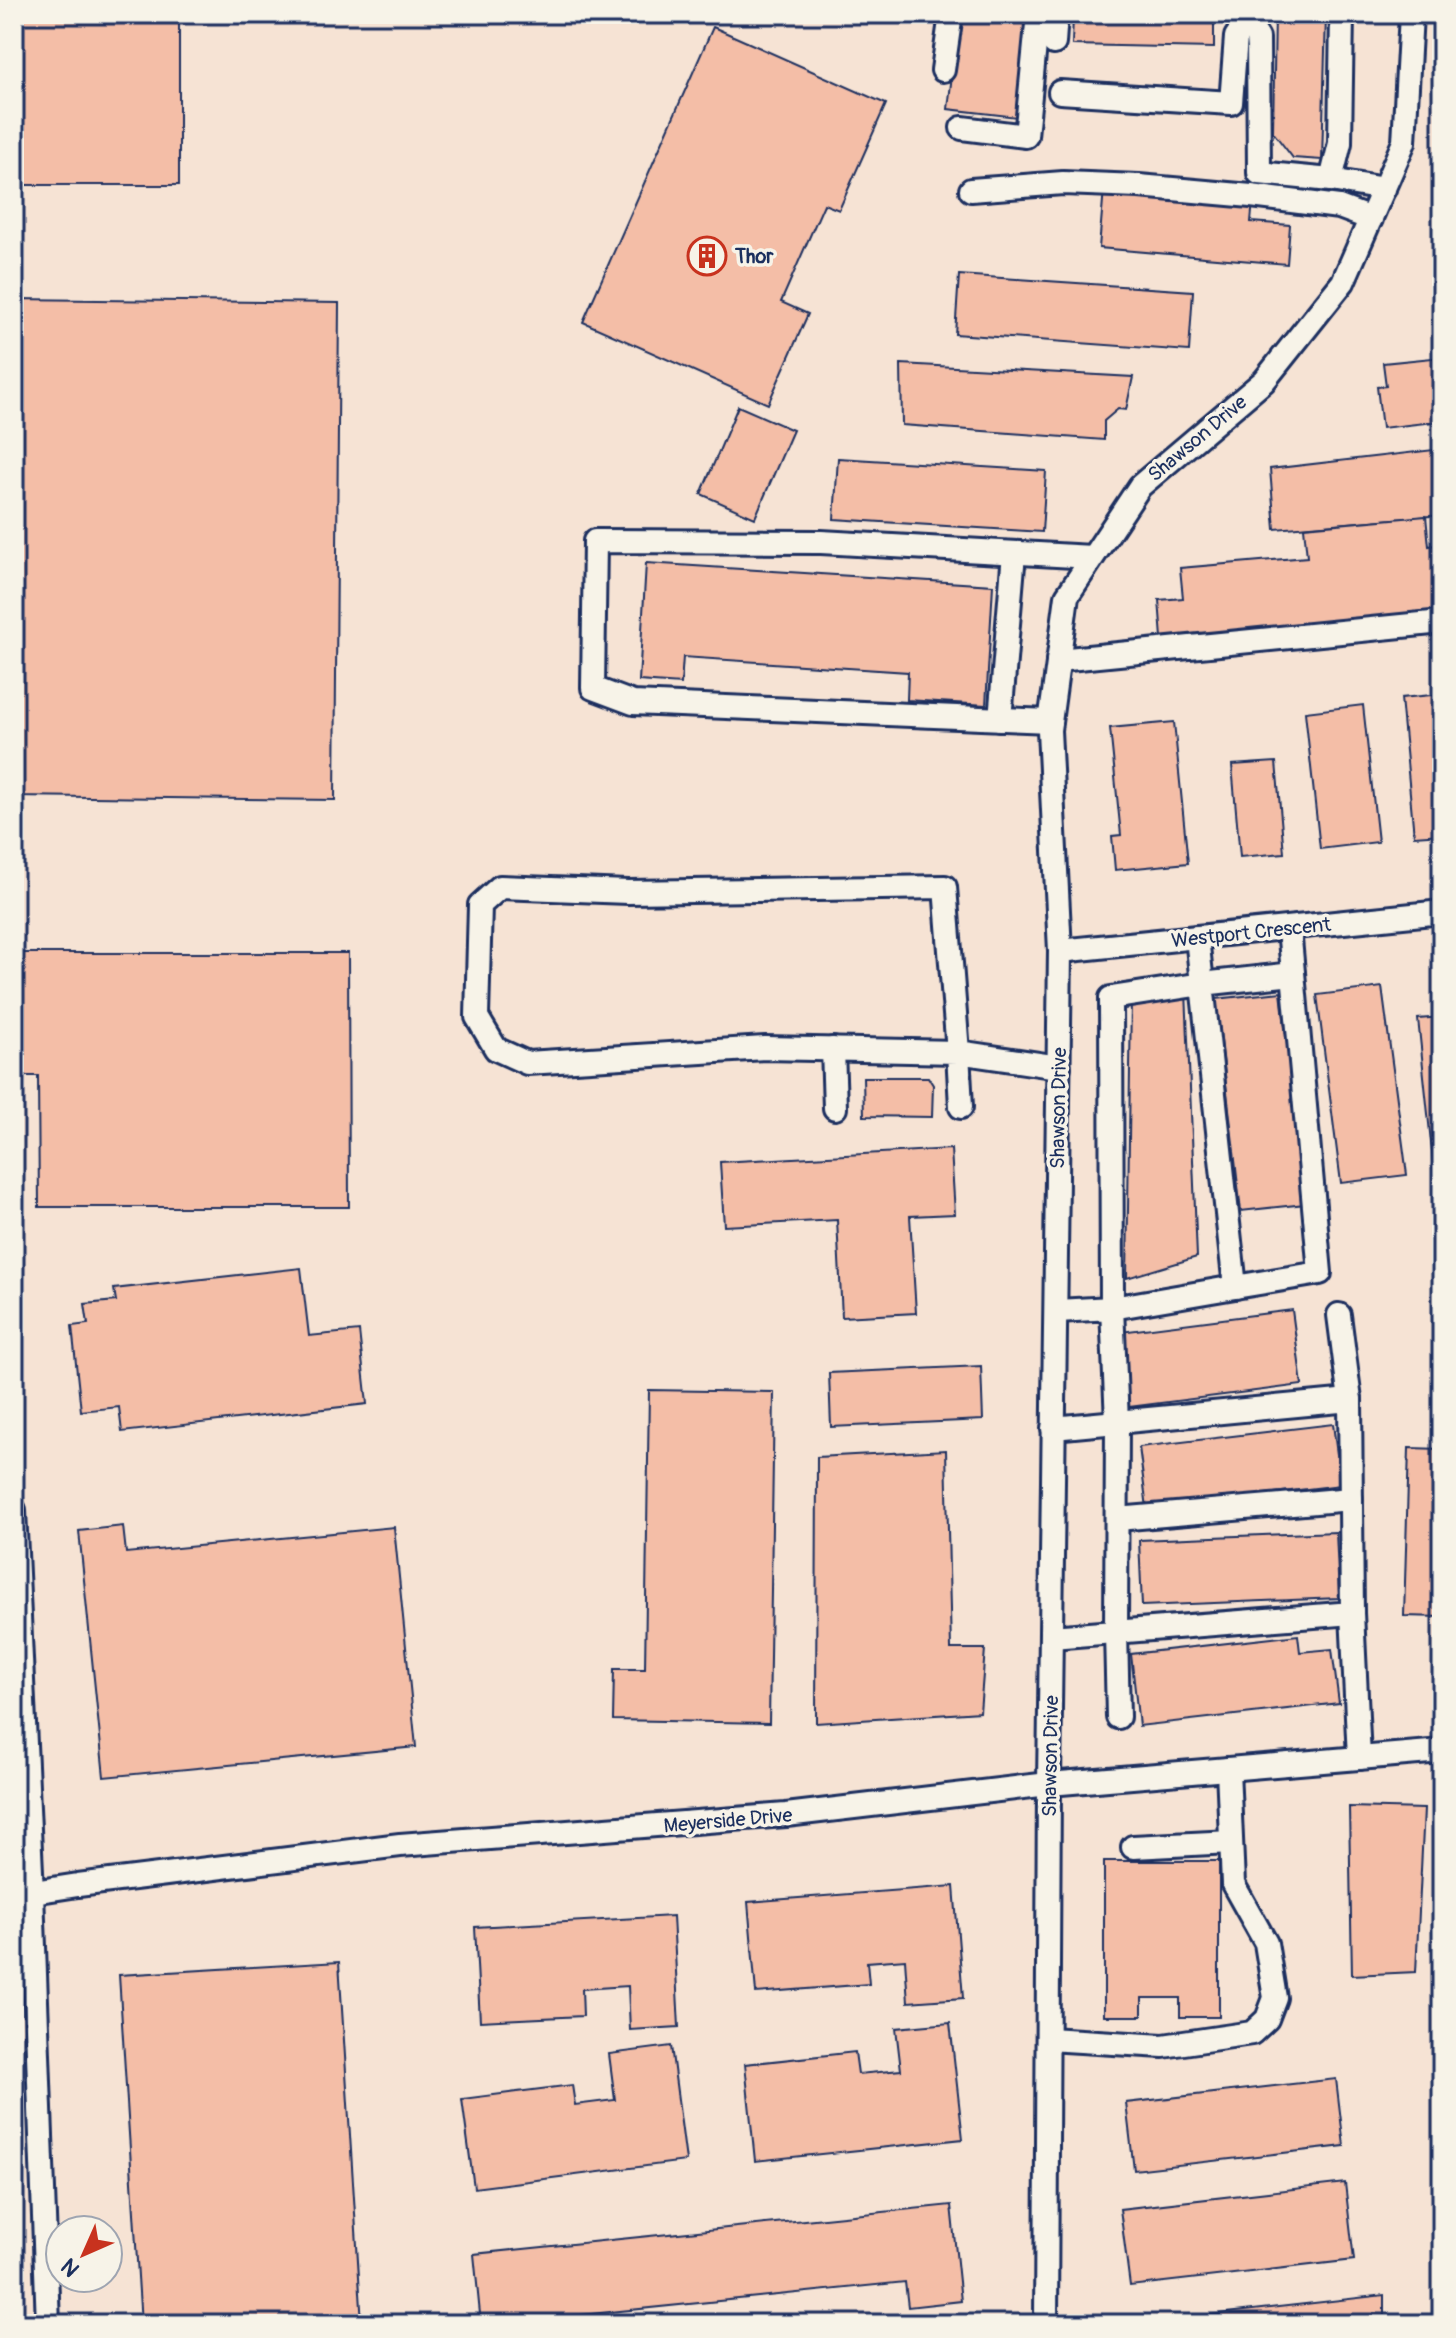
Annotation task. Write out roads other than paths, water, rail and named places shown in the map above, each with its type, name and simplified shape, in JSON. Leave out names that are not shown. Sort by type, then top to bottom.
[{"type":"street","points":[[943,70],[951,14]]},
{"type":"street","points":[[962,128],[1026,136],[1038,14]]},
{"type":"street","points":[[1054,43],[1056,14]]},
{"type":"street","points":[[1331,180],[1340,143],[1342,14]]},
{"type":"street","name":"Shawson Drive","points":[[1046,2324],[1049,1784],[1060,951],[1050,721],[1067,596],[1140,486],[1264,381],[1343,282],[1404,142],[1411,14]]},
{"type":"street","points":[[1246,18],[1258,38],[1259,173],[1384,189]]},
{"type":"street","points":[[1060,92],[1231,103],[1236,37],[1246,18]]},
{"type":"street","points":[[971,190],[1063,183],[1139,186],[1339,207],[1371,219]]},
{"type":"street","points":[[1050,721],[633,703],[593,688],[595,541],[821,542],[1092,557]]},
{"type":"street","points":[[1000,719],[1014,553]]},
{"type":"street","points":[[1058,660],[1442,622]]},
{"type":"street","points":[[961,1107],[958,1052],[945,887],[628,892],[500,887],[480,905],[477,1017],[496,1049],[527,1063],[765,1048],[958,1052],[1059,1067]]},
{"type":"street","name":"Westport Crescent","points":[[1060,951],[1442,912]]},
{"type":"street","points":[[1057,1311],[1112,1308],[1320,1273],[1289,928]]},
{"type":"street","points":[[1197,937],[1235,1287]]},
{"type":"street","points":[[1118,1717],[1111,998],[1293,974]]},
{"type":"street","points":[[833,1049],[835,1108]]},
{"type":"street","points":[[1339,1315],[1350,1400],[1352,1613],[1359,1758]]},
{"type":"street","points":[[1053,1428],[1350,1400]]},
{"type":"street","points":[[1117,1519],[1351,1499]]},
{"type":"street","points":[[14,1510],[23,1894],[48,2324]]},
{"type":"street","points":[[1051,1637],[1352,1613]]},
{"type":"street","name":"Meyerside Drive","points":[[23,1894],[400,1845],[800,1814],[1049,1784],[1442,1751]]},
{"type":"street","points":[[1048,2039],[1163,2046],[1252,2033],[1267,2019],[1275,1998],[1266,1943],[1233,1884],[1228,1769]]},
{"type":"street","points":[[1133,1847],[1231,1842]]},
{"type":"place","name":"Thor","points":[[707,256]]}]
